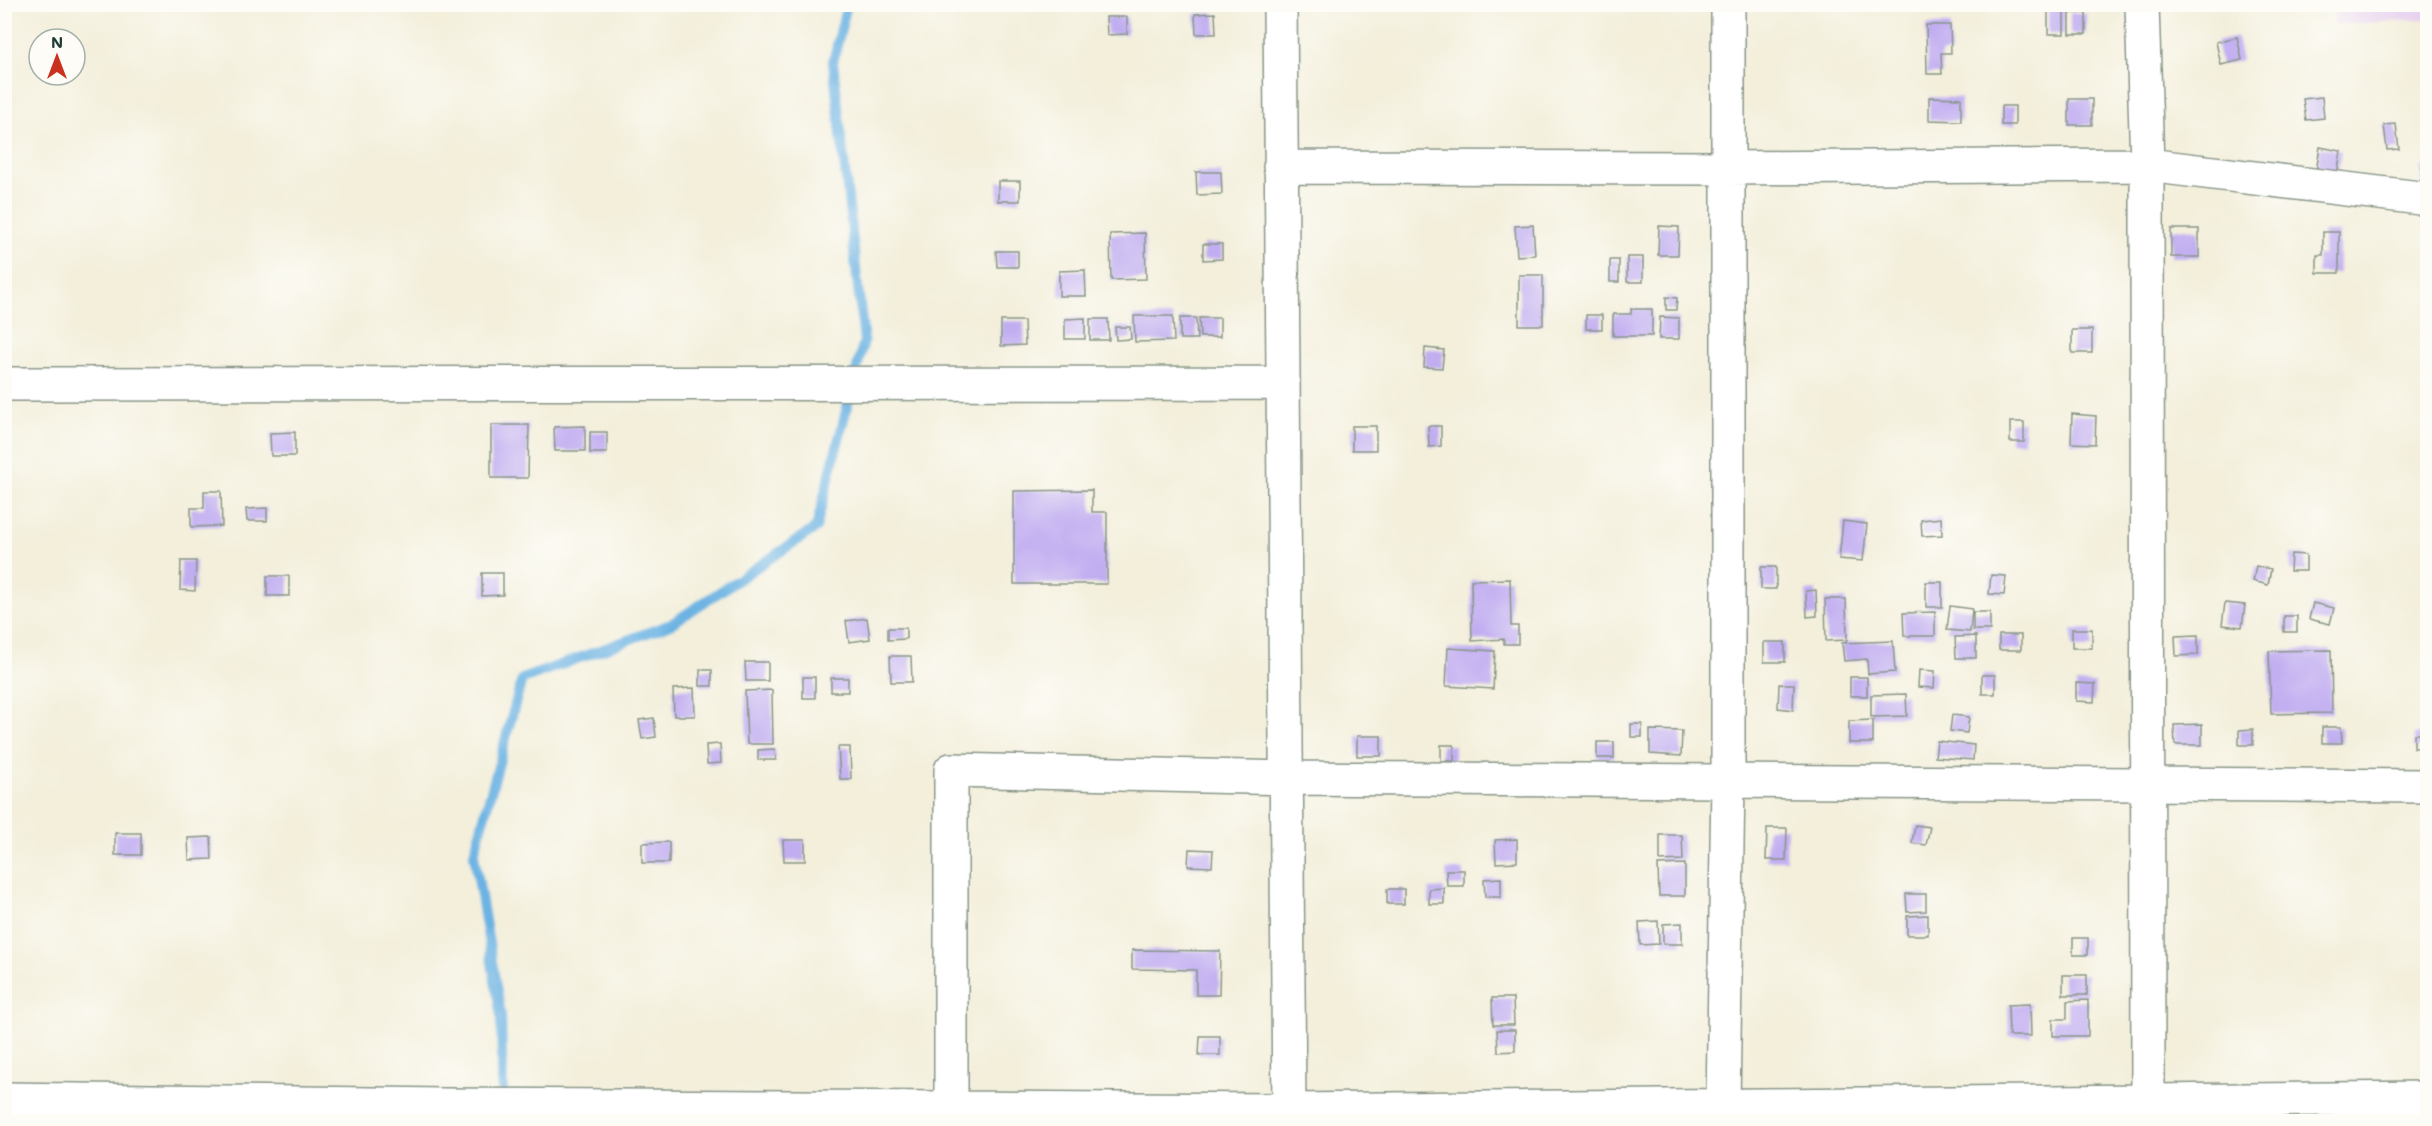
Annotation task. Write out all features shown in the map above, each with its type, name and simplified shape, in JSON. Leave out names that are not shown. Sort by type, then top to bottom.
[{"type":"street","points":[[1280,4],[1289,1110]]},
{"type":"street","points":[[1723,1105],[1728,781],[1728,4]]},
{"type":"street","points":[[2142,4],[2147,165],[2148,1111]]},
{"type":"street","points":[[1280,167],[1727,168],[2147,165],[2427,199]]},
{"type":"street","points":[[4,384],[1282,383]]},
{"type":"street","points":[[951,1115],[951,770],[1286,778],[2427,786]]},
{"type":"street","points":[[4,1099],[444,1113],[951,1115],[1289,1110],[1483,1115],[1723,1105],[1872,1113],[2148,1111],[2427,1098]]},
{"type":"shaded area","points":[[2333,5],[2427,5],[2427,19],[2334,25]]},
{"type":"building","points":[[2048,9],[2064,9],[2064,34],[2048,34]]},
{"type":"building","points":[[1215,13],[1216,34],[1196,34],[1195,14]]},
{"type":"building","points":[[2070,13],[2086,13],[2086,34],[2070,34]]},
{"type":"building","points":[[1106,17],[1127,17],[1127,34],[1107,35]]},
{"type":"building","points":[[1926,25],[1950,25],[1951,53],[1941,53],[1942,74],[1927,74]]},
{"type":"building","points":[[2237,37],[2242,60],[2221,65],[2216,42]]},
{"type":"building","points":[[1929,97],[1961,98],[1961,121],[1929,120]]},
{"type":"building","points":[[2322,97],[2324,118],[2306,120],[2303,99]]},
{"type":"building","points":[[2069,99],[2092,99],[2092,125],[2069,125]]},
{"type":"building","points":[[2001,106],[2015,106],[2015,125],[2001,125]]},
{"type":"building","points":[[2396,124],[2399,149],[2387,150],[2384,125]]},
{"type":"building","points":[[2320,147],[2341,151],[2337,176],[2316,172]]},
{"type":"building","points":[[2422,166],[2428,166],[2428,182],[2422,182]]},
{"type":"building","points":[[1196,172],[1221,172],[1222,194],[1197,195]]},
{"type":"building","points":[[998,181],[1020,181],[1020,201],[998,201]]},
{"type":"building","points":[[1533,225],[1535,255],[1517,256],[1515,226]]},
{"type":"building","points":[[1659,226],[1679,227],[1678,255],[1658,255]]},
{"type":"building","points":[[2171,229],[2199,229],[2199,257],[2171,257]]},
{"type":"building","points":[[2323,232],[2339,232],[2339,273],[2317,273],[2317,255],[2323,255]]},
{"type":"building","points":[[1145,233],[1146,279],[1111,280],[1110,234]]},
{"type":"building","points":[[1203,244],[1222,244],[1222,259],[1203,260]]},
{"type":"building","points":[[996,251],[1018,251],[1018,267],[997,267]]},
{"type":"building","points":[[1627,257],[1643,257],[1643,282],[1627,282]]},
{"type":"building","points":[[1610,260],[1619,260],[1619,282],[1610,282]]},
{"type":"building","points":[[1085,270],[1086,296],[1059,296],[1059,271]]},
{"type":"building","points":[[1519,275],[1543,275],[1543,325],[1519,325]]},
{"type":"building","points":[[1666,297],[1677,298],[1676,310],[1666,310]]},
{"type":"building","points":[[1631,309],[1652,309],[1652,336],[1613,336],[1613,314],[1631,314]]},
{"type":"building","points":[[1586,315],[1602,315],[1602,329],[1586,329]]},
{"type":"building","points":[[1134,316],[1173,316],[1174,341],[1135,342]]},
{"type":"building","points":[[1660,317],[1679,318],[1679,339],[1659,339]]},
{"type":"building","points":[[1085,318],[1085,339],[1065,339],[1065,319]]},
{"type":"building","points":[[1180,318],[1196,318],[1197,339],[1180,339]]},
{"type":"building","points":[[1199,318],[1220,318],[1220,337],[1200,337]]},
{"type":"building","points":[[1090,319],[1108,319],[1109,340],[1090,340]]},
{"type":"building","points":[[1001,321],[1024,321],[1025,345],[1001,346]]},
{"type":"building","points":[[1115,327],[1130,327],[1131,339],[1116,340]]},
{"type":"building","points":[[2072,330],[2092,330],[2092,353],[2072,353]]},
{"type":"building","points":[[1425,348],[1444,350],[1442,368],[1424,367]]},
{"type":"building","points":[[2072,414],[2096,416],[2095,444],[2071,443]]},
{"type":"building","points":[[2010,422],[2024,422],[2024,442],[2010,442]]},
{"type":"building","points":[[491,425],[529,425],[528,478],[491,478]]},
{"type":"building","points":[[585,426],[585,451],[555,451],[554,427]]},
{"type":"building","points":[[1352,426],[1376,426],[1376,450],[1352,450]]},
{"type":"building","points":[[1428,426],[1441,426],[1441,446],[1429,447]]},
{"type":"building","points":[[295,432],[295,456],[271,456],[270,433]]},
{"type":"building","points":[[590,432],[607,432],[607,453],[590,453]]},
{"type":"building","points":[[1092,490],[1092,512],[1107,512],[1107,584],[1014,584],[1014,491]]},
{"type":"building","points":[[204,491],[221,491],[222,526],[191,527],[191,508],[204,508]]},
{"type":"building","points":[[267,508],[267,521],[247,521],[246,509]]},
{"type":"building","points":[[1941,518],[1942,535],[1922,536],[1921,520]]},
{"type":"building","points":[[1843,521],[1867,524],[1863,561],[1839,559]]},
{"type":"building","points":[[2291,554],[2306,555],[2306,571],[2290,571]]},
{"type":"building","points":[[181,561],[196,561],[195,591],[180,590]]},
{"type":"building","points":[[2256,566],[2271,569],[2268,585],[2253,581]]},
{"type":"building","points":[[1761,567],[1776,567],[1776,589],[1761,589]]},
{"type":"building","points":[[482,573],[503,573],[503,595],[482,596]]},
{"type":"building","points":[[1991,575],[2006,576],[2004,595],[1989,594]]},
{"type":"building","points":[[267,576],[289,576],[289,596],[267,596]]},
{"type":"building","points":[[1510,579],[1511,626],[1518,626],[1518,644],[1504,644],[1504,639],[1472,641],[1471,580]]},
{"type":"building","points":[[1926,582],[1942,582],[1942,607],[1926,607]]},
{"type":"building","points":[[1816,590],[1817,616],[1807,617],[1806,591]]},
{"type":"building","points":[[1825,599],[1846,599],[1847,640],[1826,641]]},
{"type":"building","points":[[2225,603],[2245,605],[2242,627],[2222,625]]},
{"type":"building","points":[[2313,603],[2334,608],[2330,624],[2309,619]]},
{"type":"building","points":[[1950,606],[1972,609],[1970,632],[1947,630]]},
{"type":"building","points":[[1935,612],[1935,636],[1904,636],[1903,613]]},
{"type":"building","points":[[1973,612],[1990,612],[1990,630],[1973,630]]},
{"type":"building","points":[[2284,616],[2297,616],[2297,632],[2284,632]]},
{"type":"building","points":[[867,618],[870,639],[849,642],[846,621]]},
{"type":"building","points":[[888,628],[906,628],[906,639],[888,640]]},
{"type":"building","points":[[2072,629],[2092,629],[2092,648],[2072,648]]},
{"type":"building","points":[[1999,635],[2021,635],[2021,650],[1999,650]]},
{"type":"building","points":[[2198,635],[2198,655],[2176,656],[2175,636]]},
{"type":"building","points":[[1976,636],[1976,658],[1956,658],[1955,637]]},
{"type":"building","points":[[1893,641],[1895,672],[1868,674],[1867,659],[1844,661],[1842,643]]},
{"type":"building","points":[[1764,642],[1785,642],[1785,662],[1764,662]]},
{"type":"building","points":[[1448,648],[1495,651],[1493,689],[1446,686]]},
{"type":"building","points":[[2331,650],[2332,713],[2271,714],[2269,651]]},
{"type":"building","points":[[890,656],[911,656],[912,682],[891,682]]},
{"type":"building","points":[[745,662],[768,662],[768,681],[746,681]]},
{"type":"building","points":[[700,670],[712,670],[712,686],[700,686]]},
{"type":"building","points":[[1919,670],[1935,671],[1934,688],[1918,687]]},
{"type":"building","points":[[1982,675],[1995,675],[1995,694],[1982,694]]},
{"type":"building","points":[[803,677],[815,677],[815,698],[803,698]]},
{"type":"building","points":[[1850,677],[1867,677],[1867,696],[1850,696]]},
{"type":"building","points":[[831,678],[848,678],[848,692],[831,692]]},
{"type":"building","points":[[2076,683],[2095,684],[2094,702],[2076,701]]},
{"type":"building","points":[[1779,684],[1794,684],[1793,710],[1778,708]]},
{"type":"building","points":[[694,688],[695,716],[674,716],[673,689]]},
{"type":"building","points":[[772,690],[773,744],[747,744],[745,691]]},
{"type":"building","points":[[1906,694],[1907,716],[1871,717],[1871,695]]},
{"type":"building","points":[[1952,715],[1969,717],[1967,733],[1950,731]]},
{"type":"building","points":[[654,718],[656,737],[642,739],[639,720]]},
{"type":"building","points":[[1873,720],[1873,743],[1849,743],[1849,721]]},
{"type":"building","points":[[1631,724],[1642,724],[1642,737],[1631,737]]},
{"type":"building","points":[[2202,724],[2202,745],[2175,745],[2174,725]]},
{"type":"building","points":[[2322,727],[2341,727],[2342,743],[2322,743]]},
{"type":"building","points":[[2253,729],[2253,745],[2239,745],[2239,730]]},
{"type":"building","points":[[1650,730],[1682,731],[1681,756],[1650,754]]},
{"type":"building","points":[[2414,734],[2423,734],[2424,748],[2414,748]]},
{"type":"building","points":[[1357,736],[1381,736],[1381,756],[1357,756]]},
{"type":"building","points":[[1937,741],[1974,745],[1973,760],[1935,757]]},
{"type":"building","points":[[1597,742],[1614,742],[1614,758],[1597,758]]},
{"type":"building","points":[[720,744],[721,763],[707,764],[706,745]]},
{"type":"building","points":[[1441,745],[1454,745],[1454,761],[1441,761]]},
{"type":"building","points":[[838,747],[850,747],[851,779],[840,779]]},
{"type":"building","points":[[775,749],[776,760],[758,760],[758,750]]},
{"type":"building","points":[[1915,825],[1930,827],[1926,845],[1912,843]]},
{"type":"building","points":[[1767,828],[1787,828],[1786,860],[1766,860]]},
{"type":"building","points":[[115,833],[141,833],[141,855],[115,855]]},
{"type":"building","points":[[1660,835],[1682,835],[1683,860],[1660,861]]},
{"type":"building","points":[[211,837],[212,859],[189,860],[188,838]]},
{"type":"building","points":[[1517,839],[1517,862],[1496,863],[1495,840]]},
{"type":"building","points":[[783,840],[805,840],[805,861],[784,861]]},
{"type":"building","points":[[669,842],[669,863],[642,863],[642,843]]},
{"type":"building","points":[[1189,849],[1213,850],[1212,867],[1188,866]]},
{"type":"building","points":[[1685,864],[1685,896],[1659,896],[1658,865]]},
{"type":"building","points":[[1446,870],[1464,870],[1464,886],[1447,886]]},
{"type":"building","points":[[1501,878],[1501,897],[1485,897],[1484,879]]},
{"type":"building","points":[[1444,888],[1444,904],[1429,904],[1429,889]]},
{"type":"building","points":[[1387,889],[1404,889],[1404,904],[1387,904]]},
{"type":"building","points":[[1906,894],[1926,894],[1926,911],[1907,912]]},
{"type":"building","points":[[1928,915],[1928,935],[1907,935],[1907,916]]},
{"type":"building","points":[[1658,921],[1659,944],[1640,945],[1639,922]]},
{"type":"building","points":[[1682,923],[1682,944],[1663,944],[1663,924]]},
{"type":"building","points":[[2073,938],[2088,938],[2088,955],[2073,955]]},
{"type":"building","points":[[1132,950],[1220,951],[1219,995],[1196,995],[1196,970],[1132,969]]},
{"type":"building","points":[[2063,975],[2087,975],[2087,995],[2063,995]]},
{"type":"building","points":[[1492,998],[1513,998],[1514,1025],[1493,1025]]},
{"type":"building","points":[[2088,1000],[2088,1036],[2053,1036],[2053,1019],[2067,1019],[2067,1001]]},
{"type":"building","points":[[2030,1004],[2031,1036],[2009,1036],[2008,1005]]},
{"type":"building","points":[[1497,1030],[1515,1030],[1515,1051],[1498,1052]]},
{"type":"building","points":[[1200,1036],[1220,1036],[1220,1055],[1199,1055]]},
{"type":"waterway","points":[[503,1103],[501,1016],[474,854],[522,679],[671,624],[816,528],[864,341],[833,62],[847,4]]}]
